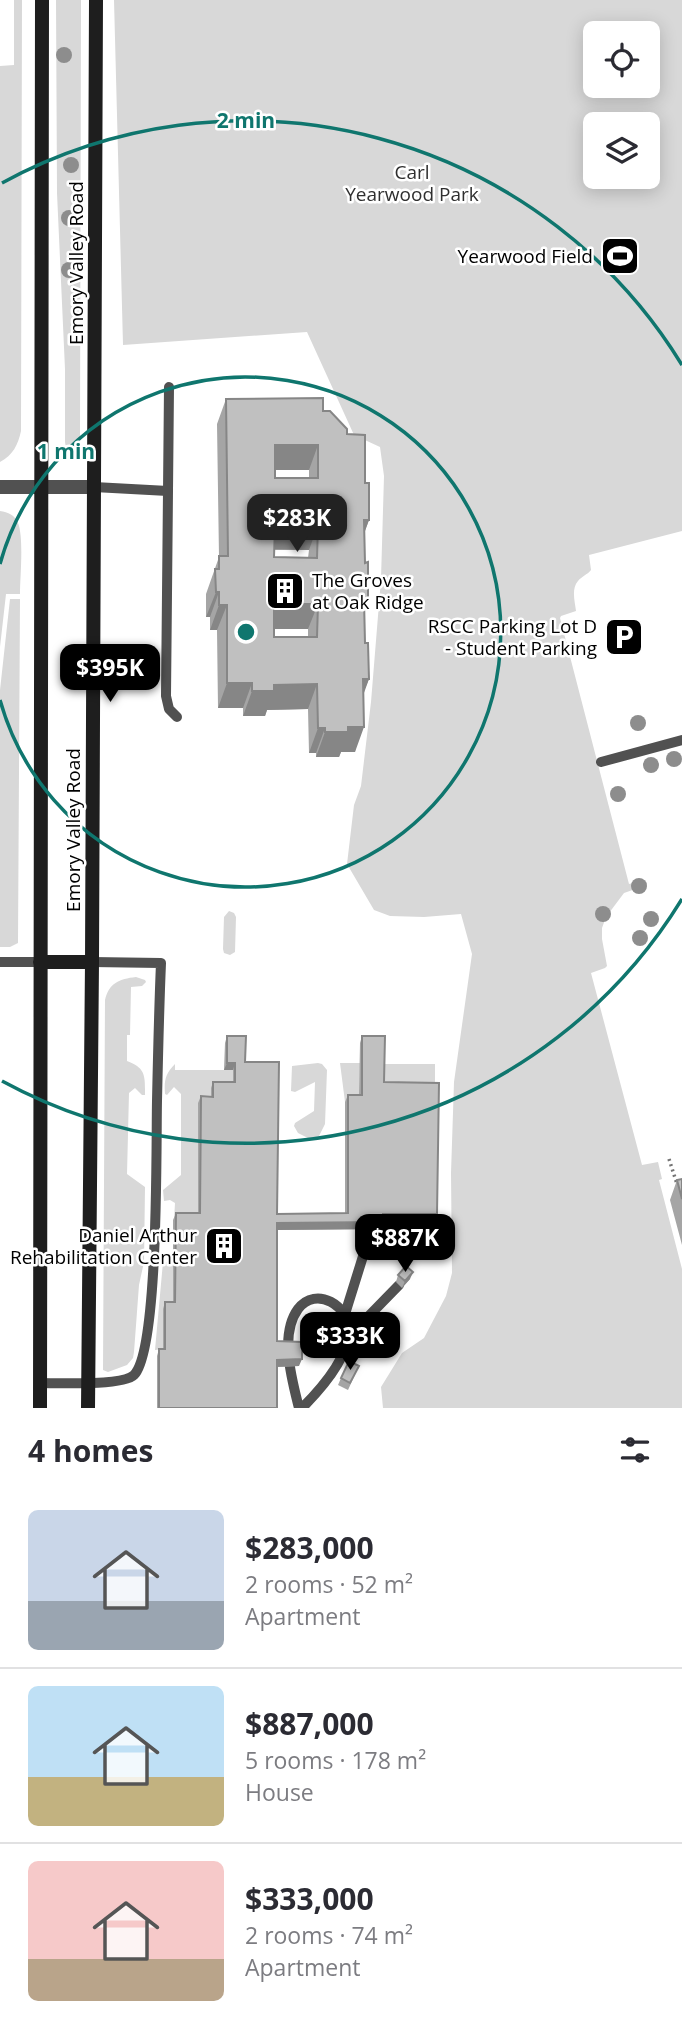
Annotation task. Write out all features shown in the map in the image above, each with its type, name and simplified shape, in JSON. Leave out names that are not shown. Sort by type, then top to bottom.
[{"type":"main road","name":"Emory Valley Road","points":[[40,1408],[42,0]]},
{"type":"main road","name":"Emory Valley Road","points":[[88,1408],[96,0]]},
{"type":"main road","points":[[40,962],[92,962]]},
{"type":"street","points":[[0,487],[94,487]]},
{"type":"lane","points":[[169,387],[166,696],[169,709],[177,717]]},
{"type":"lane","points":[[94,487],[168,491]]},
{"type":"lane","points":[[601,762],[682,740]]},
{"type":"lane","points":[[0,962],[40,962]]},
{"type":"lane","points":[[40,1383],[88,1384],[127,1378],[135,1374],[147,1337],[154,1275],[161,963],[92,962]]},
{"type":"lane","points":[[345,1314],[334,1303],[322,1298],[311,1299],[299,1308],[289,1339],[290,1370],[301,1408],[324,1386],[341,1357],[349,1332],[345,1314],[374,1221]]},
{"type":"lane","points":[[349,1332],[399,1285]]},
{"type":"path","points":[[669,1159],[677,1184]]},
{"type":"green space","points":[[14,0],[22,0],[21,431],[14,449],[0,462],[0,66],[14,65]]},
{"type":"green space","points":[[56,0],[81,0],[80,435],[75,456],[71,457],[67,454],[65,442],[65,369],[57,193]]},
{"type":"green space","name":"Carl Yearwood Park","points":[[114,0],[682,0],[682,531],[589,555],[591,570],[580,579],[575,588],[576,611],[560,618],[629,884],[645,880],[647,883],[624,893],[606,917],[602,939],[607,966],[591,973],[642,1165],[658,1162],[662,1179],[659,1180],[682,1269],[682,1408],[383,1408],[381,1387],[402,1353],[424,1338],[446,1296],[452,1273],[454,1082],[472,954],[461,914],[390,916],[374,910],[347,864],[354,805],[361,786],[371,702],[381,579],[384,476],[380,447],[354,435],[307,332],[123,345]]},
{"type":"green space","points":[[0,511],[11,514],[17,520],[21,548],[20,594],[6,594],[0,647]]},
{"type":"green space","points":[[10,599],[20,599],[18,943],[10,947],[0,947],[0,690]]},
{"type":"green space","points":[[229,911],[236,917],[235,952],[230,955],[224,953],[223,949],[224,917]]},
{"type":"green space","points":[[136,977],[146,982],[142,986],[131,987],[127,1061],[141,1070],[145,1095],[135,1088],[129,1093],[127,1174],[145,1187],[144,1262],[139,1285],[133,1358],[127,1365],[108,1372],[103,1370],[105,1000],[116,983]]},
{"type":"green space","points":[[318,1063],[327,1070],[325,1124],[319,1136],[310,1139],[298,1133],[294,1126],[314,1111],[315,1082],[295,1092],[291,1091],[292,1066]]},
{"type":"green space","points":[[340,1063],[360,1063],[359,1102],[345,1102]]},
{"type":"green space","points":[[175,1064],[175,1070],[233,1070],[233,1089],[211,1104],[198,1220],[174,1220],[175,1203],[164,1201],[163,1190],[181,1175],[181,1094],[174,1087],[165,1094],[167,1074]]},
{"type":"green space","points":[[382,1064],[435,1064],[435,1090],[382,1089]]},
{"type":"green space","points":[[163,1262],[173,1262],[173,1309],[163,1349],[155,1350]]},
{"type":"building","name":"The Groves at Oak Ridge","points":[[323,398],[323,411],[330,411],[347,429],[347,434],[365,435],[365,483],[369,483],[369,520],[364,520],[368,599],[364,599],[369,679],[363,679],[364,727],[348,727],[348,732],[325,732],[325,728],[318,728],[317,684],[274,685],[274,691],[252,691],[252,683],[227,683],[227,605],[219,605],[215,569],[219,569],[219,556],[228,556],[226,399]],"holes":[[[275,445],[318,445],[318,478],[275,478]],[[275,525],[318,525],[317,558],[274,557]],[[274,604],[318,604],[317,637],[274,637]]]},
{"type":"building","name":"Daniel Arthur Rehabilitation Center","points":[[227,1036],[246,1036],[245,1062],[279,1062],[277,1214],[348,1213],[348,1095],[362,1095],[362,1036],[385,1036],[384,1082],[439,1083],[437,1214],[383,1214],[383,1222],[277,1223],[277,1341],[302,1342],[302,1359],[277,1360],[277,1408],[159,1408],[159,1349],[165,1349],[165,1302],[175,1302],[176,1213],[200,1213],[201,1096],[213,1097],[213,1082],[235,1082],[235,1063],[227,1063]]},
{"type":"building","points":[[682,1179],[682,1199],[677,1180]]},
{"type":"building","points":[[406,1266],[413,1272],[405,1281],[398,1275]]},
{"type":"building","points":[[349,1361],[359,1366],[350,1383],[341,1378]]},
{"type":"place","name":"Yearwood Field","points":[[620,256]]},
{"type":"place","name":"The Groves at Oak Ridge","points":[[285,591]]},
{"type":"place","name":"RSCC Parking Lot D - Student Parking","points":[[624,637]]},
{"type":"place","name":"Daniel Arthur Rehabilitation Center","points":[[224,1246]]}]
